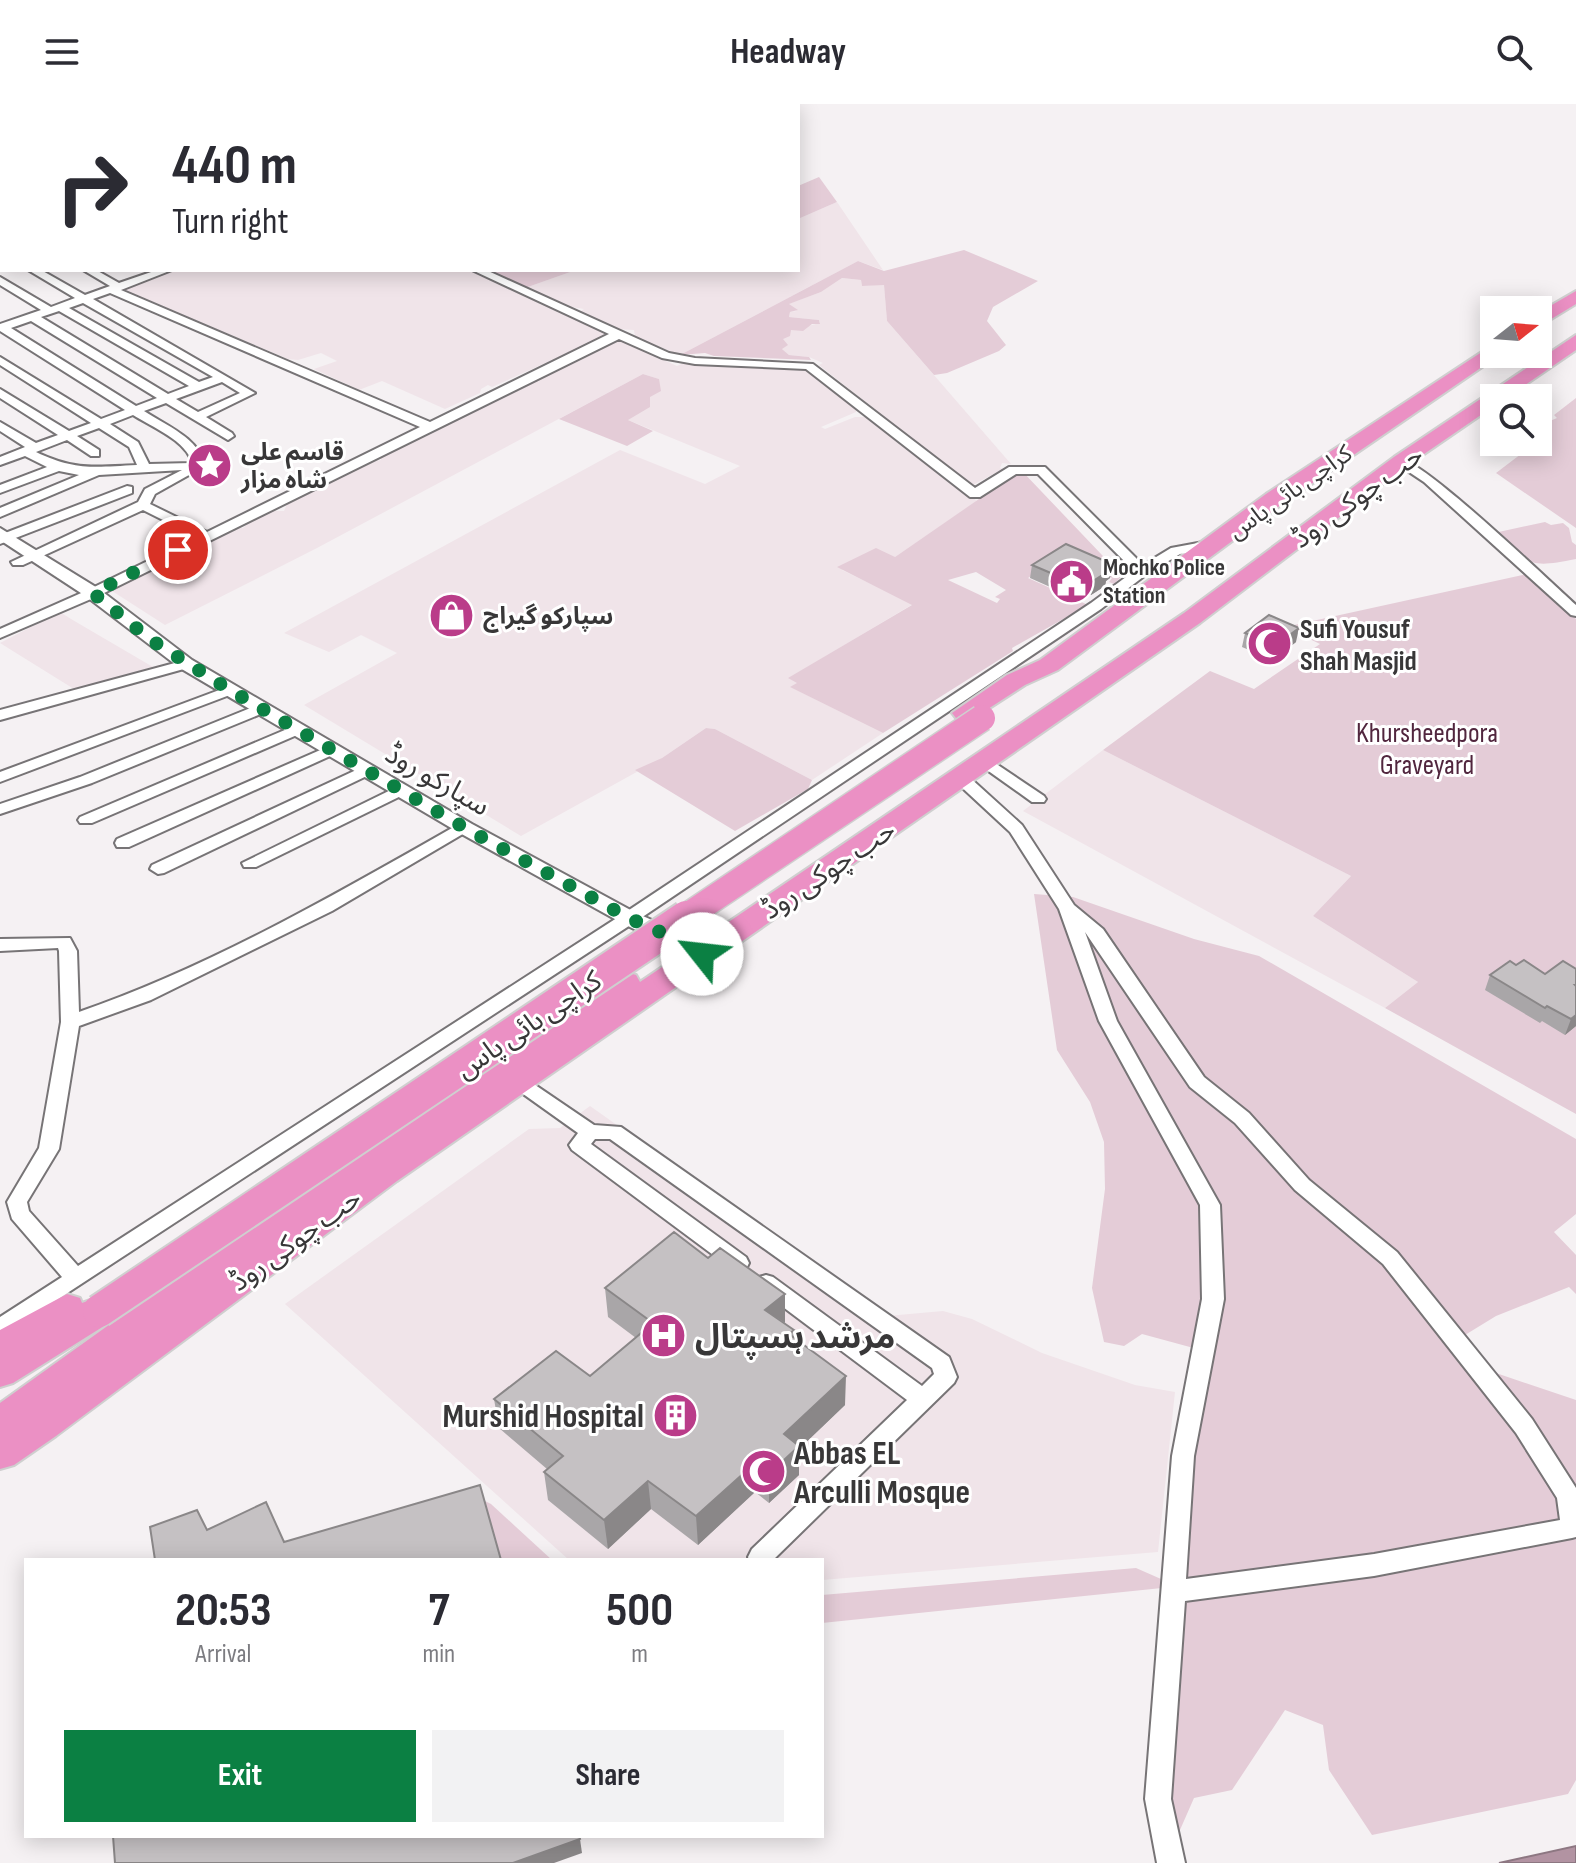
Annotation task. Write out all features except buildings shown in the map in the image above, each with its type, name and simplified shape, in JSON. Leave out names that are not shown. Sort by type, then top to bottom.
[{"type":"highway","points":[[1552,312],[1576,296]]},
{"type":"highway","points":[[1552,342],[1576,325]]},
{"type":"highway","name":"حب چوکی روڈ","points":[[0,1453],[43,1425],[385,1172],[519,1081],[695,949],[962,779],[1192,618],[1401,461],[1576,341]]},
{"type":"highway","name":"کراچی بائی پاس","points":[[0,1348],[973,716],[1030,686],[1049,665],[1274,499],[1480,359]]},
{"type":"highway","points":[[0,1424],[171,1303],[365,1159],[695,949],[1172,613],[1388,453],[1514,368]]},
{"type":"highway","name":"کراچی بائی پاس","points":[[0,1372],[89,1293]]},
{"type":"street","points":[[36,272],[249,395],[197,417]]},
{"type":"street","points":[[91,272],[115,288],[428,426]]},
{"type":"street","points":[[481,272],[666,356],[809,366],[975,494],[1013,470],[1041,470],[1142,571]]},
{"type":"street","points":[[1,328],[115,288],[143,273]]},
{"type":"street","points":[[0,280],[197,386]]},
{"type":"street","points":[[33,317],[228,436]]},
{"type":"street","points":[[1,328],[184,442],[196,453],[199,466]]},
{"type":"street","points":[[0,634],[85,596],[619,334]]},
{"type":"street","points":[[0,360],[134,445],[145,469]]},
{"type":"street","points":[[0,461],[163,397],[222,378]]},
{"type":"street","points":[[0,393],[95,453]]},
{"type":"street","points":[[0,426],[28,449],[58,467],[96,473],[199,466]]},
{"type":"street","points":[[1401,461],[1428,479],[1576,612]]},
{"type":"street","points":[[143,505],[150,492],[199,466]]},
{"type":"street","points":[[0,489],[58,467]]},
{"type":"street","points":[[0,513],[96,473]]},
{"type":"street","points":[[11,547],[127,490]]},
{"type":"street","points":[[11,547],[143,505],[206,536]]},
{"type":"street","points":[[0,1328],[89,1293],[629,918],[1096,606],[1142,571],[1176,551],[1216,544]]},
{"type":"street","name":"سپارکو روڈ","points":[[11,547],[230,690],[465,828],[629,918],[695,949]]},
{"type":"street","points":[[0,715],[186,664]]},
{"type":"street","points":[[0,777],[230,690]]},
{"type":"street","points":[[0,809],[86,780],[263,708]]},
{"type":"street","points":[[86,820],[299,729]]},
{"type":"street","points":[[123,843],[334,749]]},
{"type":"street","points":[[986,762],[1038,799]]},
{"type":"street","points":[[158,869],[367,770]]},
{"type":"street","points":[[962,779],[1016,829],[1068,909],[1108,1021],[1210,1205],[1213,1299],[1183,1456],[1158,1799],[1171,1863]]},
{"type":"street","points":[[250,863],[401,790]]},
{"type":"street","points":[[70,1022],[145,996],[299,921],[465,828]]},
{"type":"street","points":[[1068,909],[1097,933],[1197,1082],[1242,1118],[1302,1185],[1390,1258],[1524,1426],[1572,1508],[1572,1528],[1479,1548],[1282,1580],[1173,1591]]},
{"type":"street","points":[[0,945],[64,942],[68,951],[70,1022],[49,1149],[17,1202],[19,1214],[89,1293]]},
{"type":"street","points":[[519,1081],[590,1132],[614,1132],[941,1363],[946,1377],[760,1557]]},
{"type":"street","points":[[590,1132],[579,1145],[923,1399]]},
{"type":"shaded area","points":[[837,202],[883,270],[858,261],[680,355],[635,337],[634,330],[616,329],[579,312],[584,309],[566,306],[525,288],[570,272],[800,272],[800,218]]},
{"type":"shaded area","points":[[171,272],[472,272],[608,335],[492,387],[488,385],[480,393],[445,409],[382,381],[359,390],[314,369],[337,361],[321,353],[298,360],[288,359],[125,288]]},
{"type":"shaded area","points":[[842,278],[861,280],[862,286],[884,284],[887,321],[1011,464],[1002,463],[1000,468],[1003,469],[971,486],[819,365],[823,363],[809,357],[789,355],[782,349],[782,339],[791,330],[820,323],[819,320],[789,317],[790,312],[797,311],[788,304],[821,292]]},
{"type":"shaded area","points":[[617,339],[677,366],[686,362],[803,368],[856,409],[856,412],[821,427],[825,429],[855,417],[872,417],[977,501],[895,557],[842,570],[913,604],[789,678],[798,683],[791,687],[883,733],[812,780],[715,729],[706,728],[662,758],[521,836],[304,705],[397,653],[361,635],[329,652],[284,633],[620,450],[705,484],[740,466],[628,420],[650,397],[659,379],[643,374],[317,548],[165,625],[109,589],[203,543],[236,528],[243,528],[271,511],[284,511],[287,504],[366,463],[381,460],[381,455],[419,436],[425,437],[432,433],[431,430],[494,398],[506,396],[504,392]]},
{"type":"shaded area","points":[[60,612],[153,667],[74,689],[0,643]]},
{"type":"shaded area","points":[[1103,750],[1351,876],[1313,916],[1418,982],[1385,1008],[1023,811]]},
{"type":"shaded area","name":"مرشد ہسپتال","points":[[590,1106],[887,1316],[943,1311],[972,1319],[1042,1353],[1135,1385],[1175,1392],[1158,1552],[824,1580],[824,1558],[567,1558],[285,1304],[529,1129],[560,1128]]},
{"type":"shaded area","points":[[1576,1846],[1576,1863],[1499,1863]]},
{"type":"green space","points":[[819,177],[837,202],[800,218],[800,185]]},
{"type":"green space","points":[[964,250],[1038,281],[993,307],[987,321],[1006,345],[999,351],[947,373],[934,375],[887,321],[884,285],[862,286],[861,280],[842,278],[821,292],[789,304],[798,310],[790,312],[789,317],[819,320],[820,324],[812,324],[803,331],[791,330],[790,336],[783,339],[788,345],[782,349],[789,355],[809,357],[811,360],[714,356],[705,353],[680,355],[858,261],[884,271]]},
{"type":"green space","points":[[491,272],[570,272],[525,288]]},
{"type":"green space","points":[[643,374],[659,379],[661,391],[650,397],[650,407],[628,420],[653,431],[627,446],[559,419]]},
{"type":"green space","points":[[1576,398],[1576,528],[1496,473],[1518,456],[1552,456],[1552,420],[1557,418],[1554,415]]},
{"type":"green space","points":[[1021,470],[1122,576],[1114,584],[1109,582],[1112,578],[1064,556],[1028,578],[1088,605],[1012,648],[1013,651],[883,733],[790,687],[797,683],[788,678],[912,605],[837,567],[876,548],[895,557]],"holes":[[[976,572],[1006,590],[995,597],[1000,599],[997,603],[948,580]]]},
{"type":"green space","points":[[1545,522],[1551,525],[1563,523],[1569,528],[1572,542],[1576,545],[1576,559],[1548,564],[1530,561],[1494,533]]},
{"type":"green space","name":"Khursheedpora Graveyard","points":[[1527,574],[1576,619],[1576,1114],[1385,1008],[1418,982],[1313,916],[1351,876],[1103,750],[1210,671],[1254,689],[1320,644],[1285,627]]},
{"type":"green space","points":[[706,728],[715,729],[812,780],[808,789],[735,831],[635,770],[662,758]]},
{"type":"green space","points":[[1034,894],[1073,897],[1194,939],[1259,956],[1576,1139],[1576,1214],[1554,1232],[1576,1255],[1576,1294],[1569,1287],[1496,1316],[1465,1335],[1493,1372],[1576,1400],[1576,1780],[1568,1794],[1372,1835],[1329,1770],[1323,1725],[1285,1710],[1232,1790],[1194,1798],[1176,1839],[1165,1810],[1187,1575],[1191,1477],[1212,1353],[1142,1334],[1124,1346],[1104,1342],[1092,1288],[1105,1189],[1104,1142],[1090,1102],[1057,1050]]},
{"type":"green space","points":[[483,1500],[550,1558],[499,1558]]},
{"type":"green space","points":[[1136,1568],[1161,1579],[1162,1588],[824,1623],[824,1595]]},
{"type":"place","name":"قاسم علی شاہ مزار","points":[[210,466]]},
{"type":"place","name":"Mochko Police Station","points":[[1072,581]]},
{"type":"place","name":"سپارکو گیراج","points":[[452,616]]},
{"type":"place","name":"Sufi Yousuf Shah Masjid","points":[[1269,644]]},
{"type":"place","name":"مرشد ہسپتال","points":[[664,1336]]},
{"type":"place","name":"Murshid Hospital","points":[[675,1415]]},
{"type":"place","name":"Abbas EL Arculli Mosque","points":[[763,1472]]},
{"type":"route","points":[[178,550],[93,593],[186,664],[465,828],[629,918],[702,954]]}]
